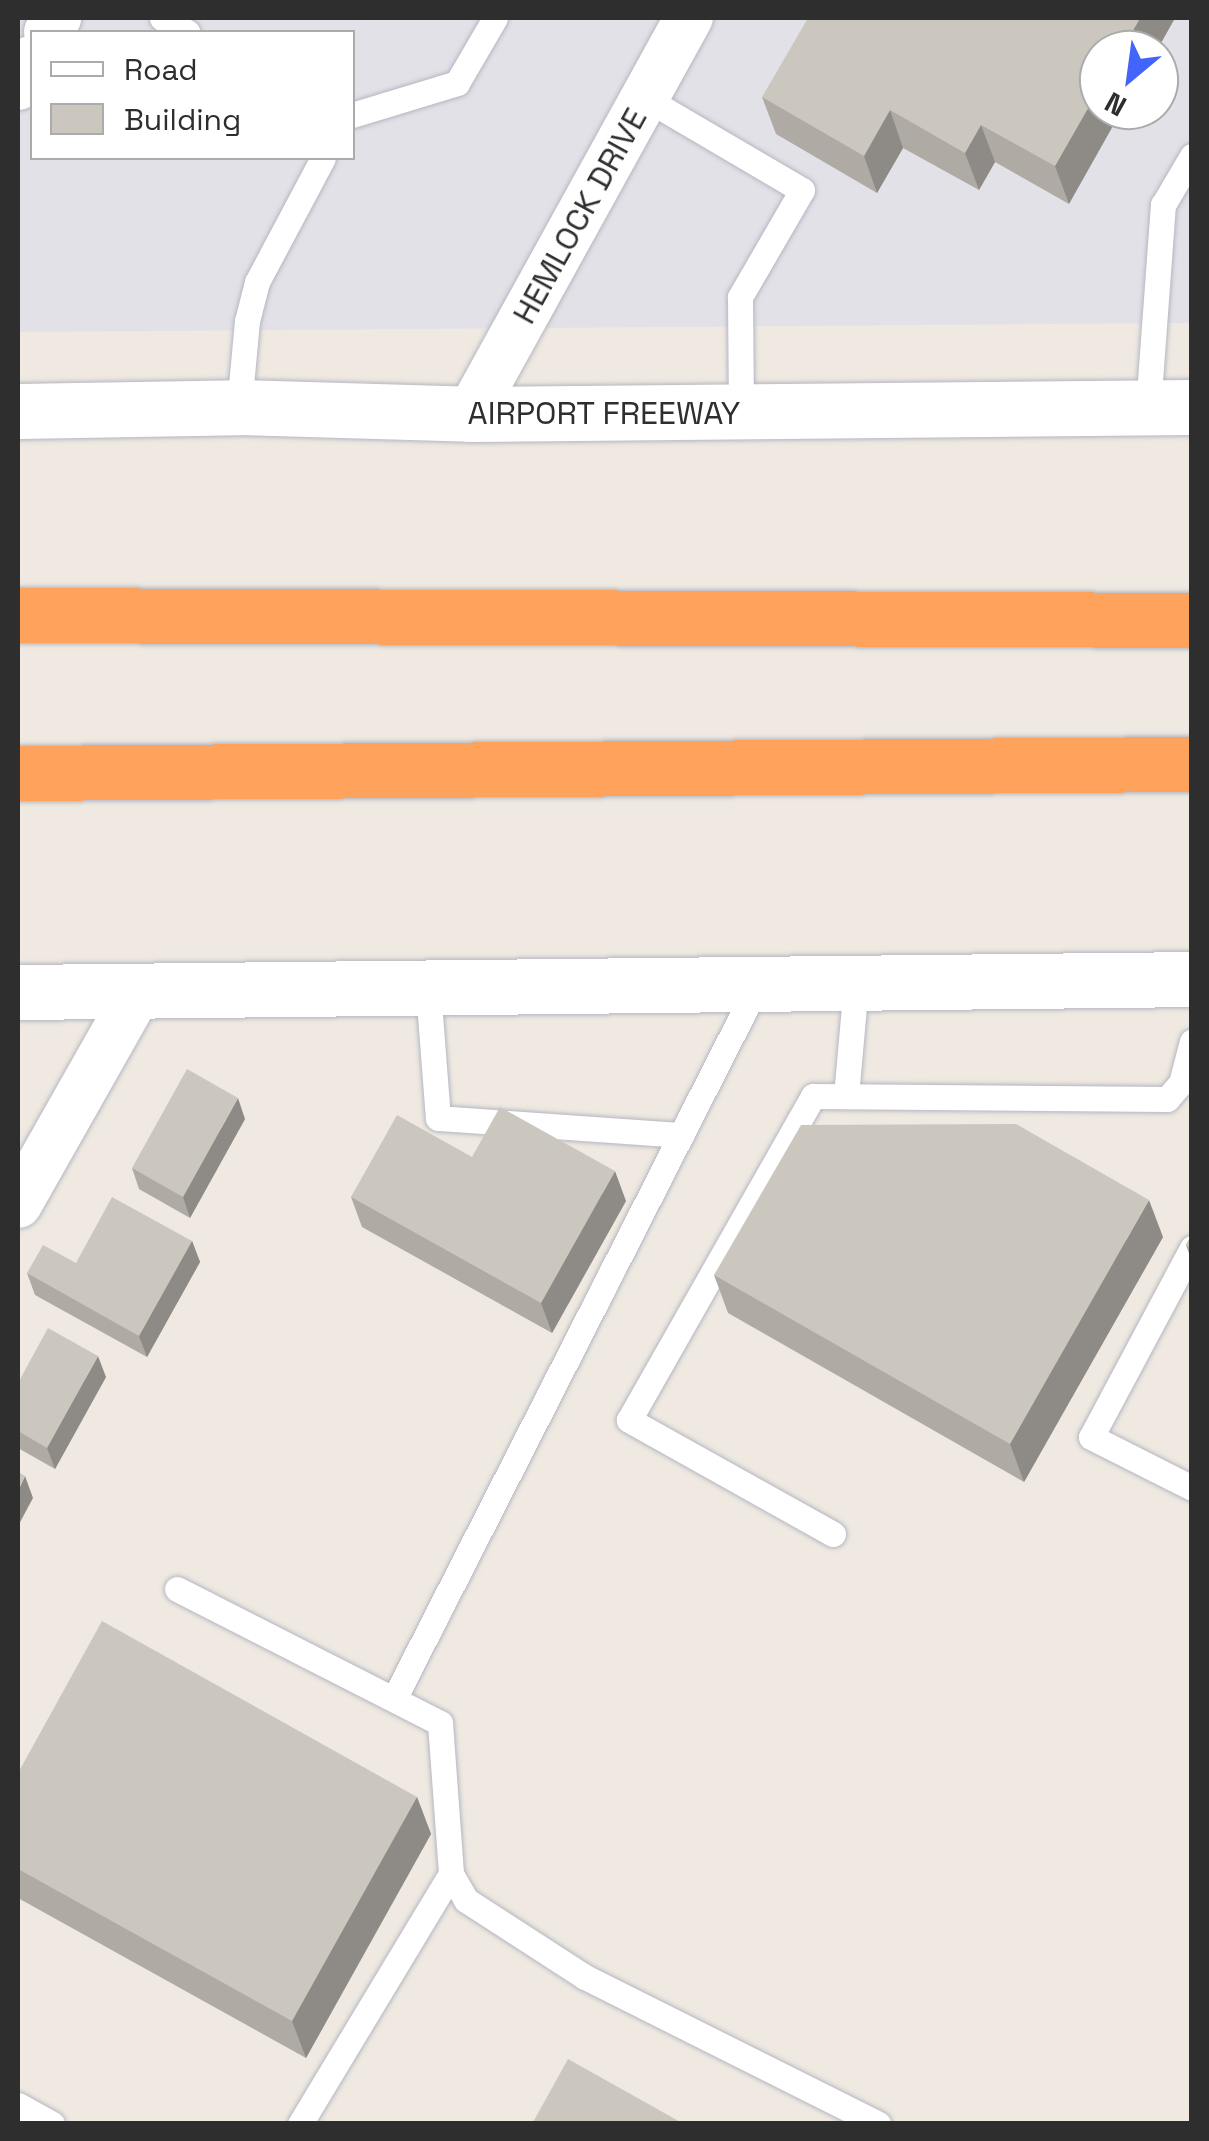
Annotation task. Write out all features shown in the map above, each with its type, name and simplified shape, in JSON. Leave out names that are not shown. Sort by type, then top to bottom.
[{"type":"highway","points":[[18,615],[1192,620]]},
{"type":"highway","points":[[18,773],[1192,764]]},
{"type":"main road","name":"AIRPORT FREEWAY","points":[[18,410],[239,407],[470,414],[1170,408]]},
{"type":"main road","points":[[18,446],[192,442],[239,407]]},
{"type":"main road","points":[[18,992],[1192,979]]},
{"type":"street","name":"HEMLOCK DRIVE","points":[[470,414],[689,18]]},
{"type":"street","points":[[18,86],[30,64]]},
{"type":"street","points":[[18,1204],[138,992]]},
{"type":"lane","points":[[162,18],[184,30]]},
{"type":"lane","points":[[355,114],[457,83],[495,18]]},
{"type":"lane","points":[[645,98],[802,190],[740,297],[741,412]]},
{"type":"lane","points":[[1170,408],[1163,205],[1192,156]]},
{"type":"lane","points":[[239,407],[247,321],[258,282],[321,160]]},
{"type":"lane","points":[[846,1096],[856,984]]},
{"type":"lane","points":[[394,1699],[757,986]]},
{"type":"lane","points":[[428,989],[438,1118],[681,1135]]},
{"type":"lane","points":[[834,1534],[629,1420],[813,1096],[1167,1098],[1181,1082],[1192,1041]]},
{"type":"lane","points":[[1192,1248],[1090,1436],[1192,1488]]},
{"type":"lane","points":[[177,1589],[440,1723],[451,1874],[466,1900],[585,1977],[878,2124]]},
{"type":"lane","points":[[300,2124],[451,1874]]},
{"type":"lane","points":[[18,2105],[52,2124]]},
{"type":"shaded area","points":[[18,18],[1191,18],[1191,323],[18,332]]},
{"type":"building","points":[[808,18],[1140,18],[1133,30],[1079,30],[1079,124],[1055,166],[981,125],[965,153],[890,110],[864,156],[762,97]]},
{"type":"building","points":[[187,1069],[238,1098],[183,1197],[132,1168]]},
{"type":"building","points":[[500,1107],[615,1171],[541,1303],[351,1197],[397,1115],[472,1157]]},
{"type":"building","points":[[1016,1124],[1149,1200],[1010,1444],[714,1275],[801,1125]]},
{"type":"building","points":[[112,1197],[192,1241],[139,1336],[27,1273],[43,1245],[76,1263]]},
{"type":"building","points":[[48,1328],[98,1356],[47,1448],[18,1431],[18,1383]]},
{"type":"building","points":[[18,1472],[25,1476],[18,1491]]},
{"type":"building","points":[[102,1621],[417,1797],[292,2021],[18,1869],[18,1773]]},
{"type":"building","points":[[568,2059],[684,2124],[532,2124]]}]
